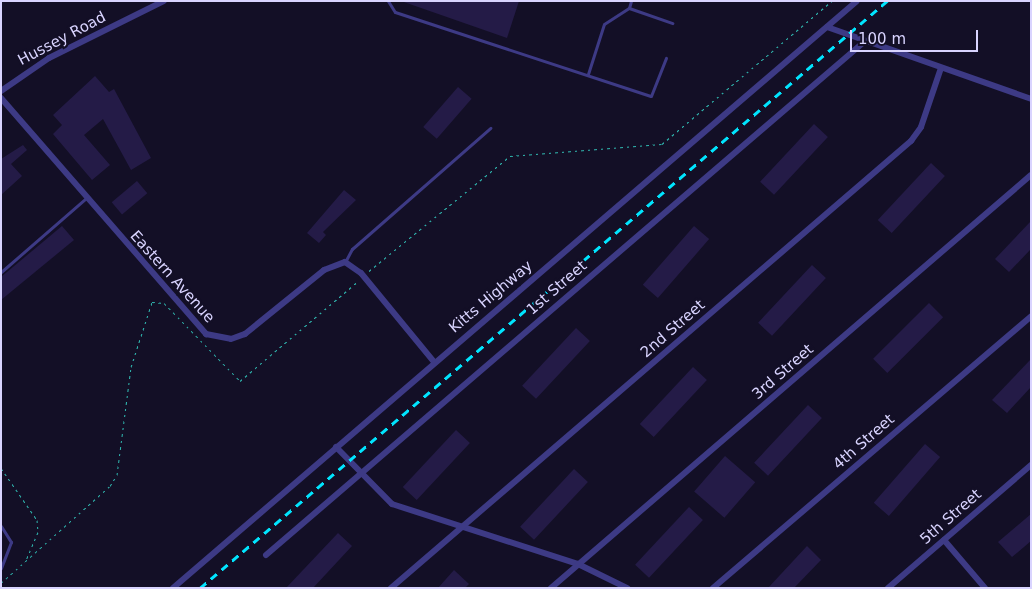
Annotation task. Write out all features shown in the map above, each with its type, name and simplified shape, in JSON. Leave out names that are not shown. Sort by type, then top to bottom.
[{"type":"street","name":"Hussey Road","points":[[1,90],[49,58],[164,1]]},
{"type":"street","name":"Kitts Highway","points":[[173,588],[434,362],[858,1]]},
{"type":"street","points":[[827,28],[1031,99]]},
{"type":"street","name":"1st Street","points":[[266,555],[865,41]]},
{"type":"street","name":"2nd Street","points":[[391,588],[910,141],[921,128],[941,68]]},
{"type":"street","name":"Eastern Avenue","points":[[1,98],[195,324],[217,338],[245,334],[324,270],[345,262]]},
{"type":"street","name":"3rd Street","points":[[551,588],[1031,175]]},
{"type":"street","points":[[345,262],[363,276],[434,362]]},
{"type":"street","name":"4th Street","points":[[713,588],[1031,316]]},
{"type":"street","points":[[336,447],[392,504],[460,528],[578,564],[628,588]]},
{"type":"street","name":"5th Street","points":[[888,588],[1031,466]]},
{"type":"street","points":[[944,540],[985,588]]},
{"type":"lane","points":[[388,1],[395,12],[651,96],[666,58]]},
{"type":"lane","points":[[588,74],[604,24],[629,8],[631,1]]},
{"type":"lane","points":[[629,8],[672,23]]},
{"type":"lane","points":[[345,262],[352,249],[490,128]]},
{"type":"lane","points":[[1,272],[86,198]]},
{"type":"lane","points":[[1,568],[10,551],[2,529]]},
{"type":"path","points":[[1,583],[110,486],[117,475],[131,367],[152,302],[164,303],[240,381],[363,276],[510,156],[662,144],[832,1]]},
{"type":"path","points":[[1,468],[37,520],[38,532],[24,563]]},
{"type":"building","points":[[401,1],[519,1],[507,38]]},
{"type":"building","points":[[95,76],[109,92],[114,89],[151,158],[131,170],[103,119],[84,135],[110,165],[92,180],[53,134],[62,125],[53,115]]},
{"type":"building","points":[[458,87],[472,99],[437,139],[423,127]]},
{"type":"building","points":[[814,124],[828,137],[774,195],[760,182]]},
{"type":"building","points":[[23,145],[27,150],[11,164],[22,176],[1,195],[1,159]]},
{"type":"building","points":[[931,163],[945,176],[892,233],[878,220]]},
{"type":"building","points":[[137,181],[147,193],[122,214],[112,202]]},
{"type":"building","points":[[344,190],[356,200],[323,232],[326,235],[319,243],[307,233]]},
{"type":"building","points":[[1031,221],[1031,249],[1009,272],[995,259]]},
{"type":"building","points":[[62,226],[74,240],[1,300],[1,277]]},
{"type":"building","points":[[694,226],[709,239],[658,298],[643,285]]},
{"type":"building","points":[[812,265],[826,278],[772,336],[758,323]]},
{"type":"building","points":[[929,303],[943,317],[887,373],[873,359]]},
{"type":"building","points":[[576,328],[590,341],[536,399],[522,386]]},
{"type":"building","points":[[1031,359],[1031,387],[1007,413],[992,400]]},
{"type":"building","points":[[693,367],[707,380],[654,437],[640,424]]},
{"type":"building","points":[[808,405],[822,418],[768,476],[754,463]]},
{"type":"building","points":[[456,430],[470,443],[417,500],[403,487]]},
{"type":"building","points":[[925,444],[940,457],[889,516],[874,503]]},
{"type":"building","points":[[725,456],[755,482],[724,518],[694,491]]},
{"type":"building","points":[[574,469],[588,482],[534,540],[520,527]]},
{"type":"building","points":[[689,507],[703,520],[649,578],[635,565]]},
{"type":"building","points":[[1031,514],[1031,541],[1012,557],[998,542]]},
{"type":"building","points":[[338,533],[352,546],[313,588],[286,588]]},
{"type":"building","points":[[807,546],[821,560],[794,588],[768,588]]},
{"type":"building","points":[[454,570],[469,584],[465,588],[438,588]]},
{"type":"railway","points":[[200,588],[887,1]]}]
